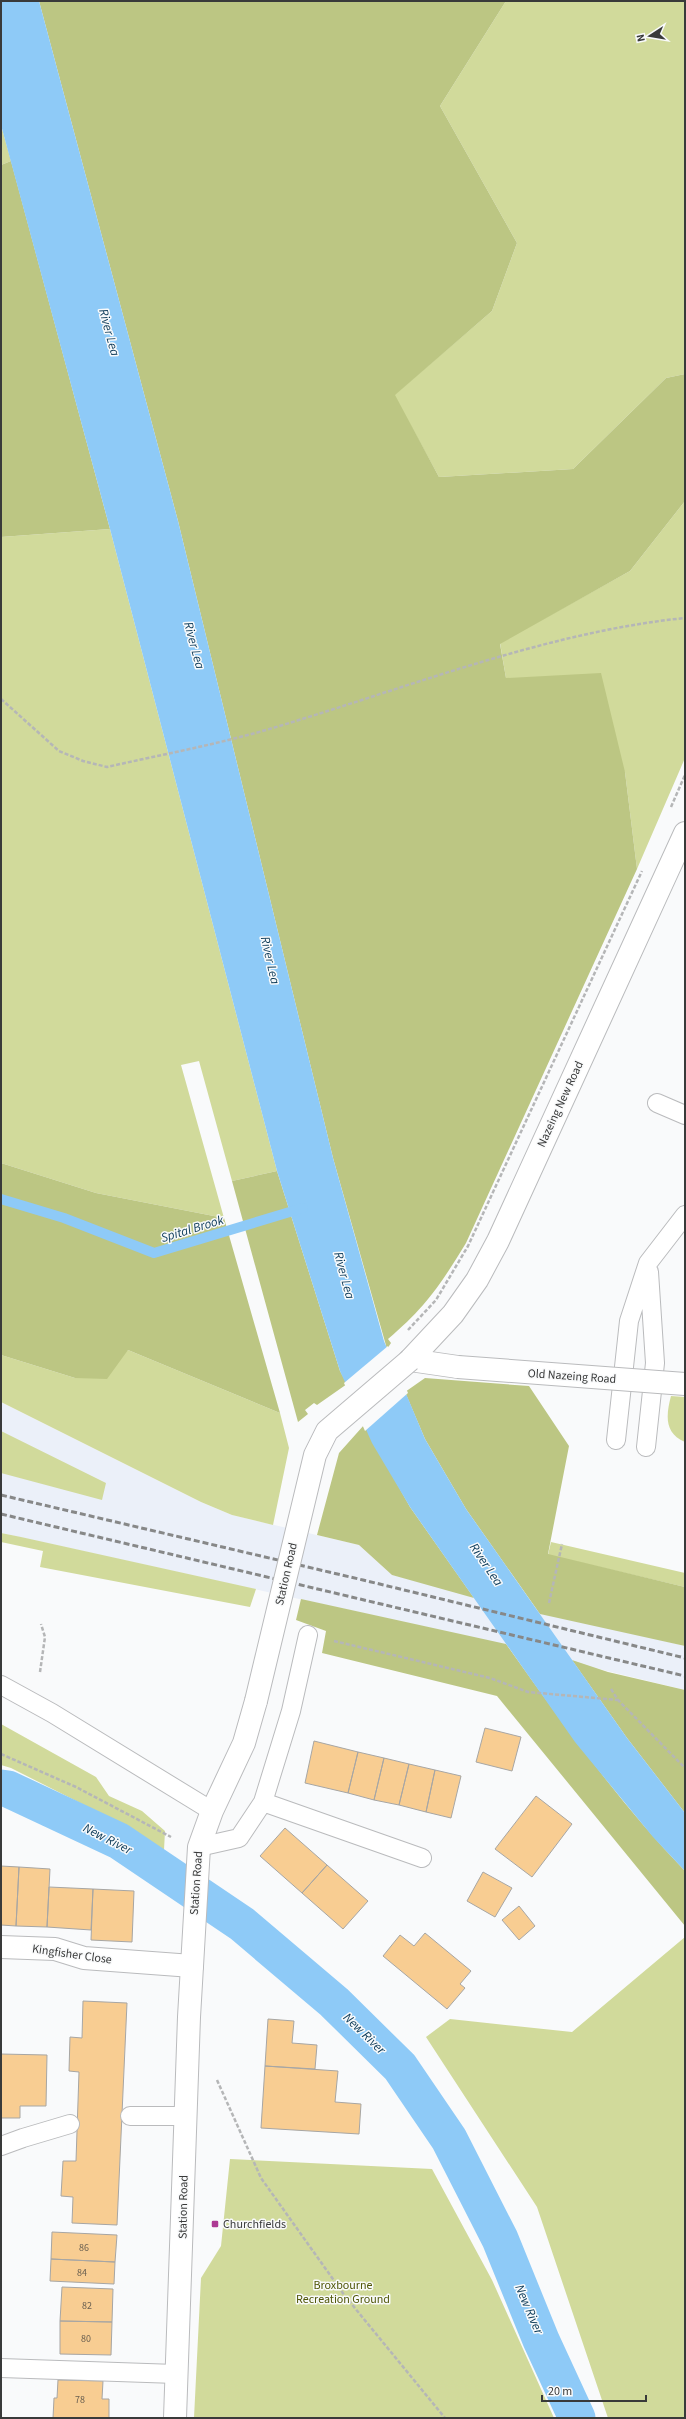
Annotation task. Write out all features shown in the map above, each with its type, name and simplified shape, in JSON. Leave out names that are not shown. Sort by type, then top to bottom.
[{"type":"main road","name":"Nazeing New Road","points":[[410,1360],[453,1314],[478,1280],[685,833]]},
{"type":"main road","name":"Old Nazeing Road","points":[[410,1360],[458,1367],[685,1384]]},
{"type":"main road","name":"Station Road","points":[[174,2418],[185,2116],[198,1853],[212,1811],[244,1744],[256,1701],[313,1463],[319,1444],[327,1431],[410,1360]]},
{"type":"main road","name":"Kingfisher Close","points":[[1,1947],[55,1949],[84,1958],[192,1966]]},
{"type":"lane","points":[[657,1104],[685,1116]]},
{"type":"lane","points":[[616,1440],[629,1321],[648,1263],[685,1215]]},
{"type":"lane","points":[[646,1447],[655,1363],[648,1263]]},
{"type":"lane","points":[[198,1853],[239,1838],[263,1802],[291,1711],[308,1635]]},
{"type":"lane","points":[[1,1685],[52,1713],[212,1811]]},
{"type":"lane","points":[[263,1802],[422,1858]]},
{"type":"lane","points":[[130,2116],[185,2116]]},
{"type":"lane","points":[[1,2146],[70,2124]]},
{"type":"lane","points":[[1,2368],[176,2374]]},
{"type":"path","points":[[1,700],[59,751],[83,761],[107,767],[265,730],[508,655],[638,622],[685,618]]},
{"type":"path","points":[[404,1334],[436,1300],[468,1246],[642,871]]},
{"type":"path","points":[[549,1603],[562,1544]]},
{"type":"path","points":[[40,1672],[45,1637],[41,1624]]},
{"type":"path","points":[[308,1635],[490,1678],[528,1692],[618,1700]]},
{"type":"path","points":[[611,1689],[618,1700],[685,1768]]},
{"type":"path","points":[[1,1754],[76,1786],[198,1853]]},
{"type":"path","points":[[214,2073],[261,2178],[345,2296],[445,2418]]},
{"type":"shaded area","points":[[1,1402],[201,1502],[232,1515],[359,1545],[392,1575],[685,1646],[685,1690],[435,1629],[1,1533]]},
{"type":"green space","points":[[39,1],[506,1],[440,106],[517,243],[492,311],[395,395],[439,477],[573,469],[666,378],[685,374],[685,501],[630,571],[500,644],[506,678],[601,673],[625,772],[637,869],[466,1243],[432,1295],[401,1328],[388,1339],[391,1343],[387,1349],[333,1158],[178,521]]},
{"type":"green space","points":[[506,1],[685,1],[685,374],[666,378],[573,469],[439,477],[394,395],[492,311],[517,243],[440,106]]},
{"type":"green space","points":[[1,125],[11,161],[1,165]]},
{"type":"green space","points":[[11,161],[110,529],[1,537],[1,165]]},
{"type":"green space","points":[[685,501],[685,758],[637,869],[625,772],[506,678],[500,643],[630,571]]},
{"type":"green space","points":[[110,529],[277,1171],[232,1181],[199,1061],[181,1065],[224,1218],[96,1193],[1,1163],[1,537]]},
{"type":"green space","points":[[1,1163],[96,1193],[224,1218],[280,1413],[128,1350],[107,1379],[75,1378],[1,1355]]},
{"type":"green space","points":[[277,1171],[340,1371],[347,1384],[317,1405],[314,1403],[305,1410],[308,1414],[298,1422],[232,1181]]},
{"type":"green space","points":[[128,1350],[280,1413],[289,1448],[273,1525],[232,1515],[201,1502],[1,1402],[1,1355],[75,1378]]},
{"type":"green space","points":[[425,1378],[529,1386],[569,1446],[548,1554],[685,1587],[685,1646],[540,1614],[466,1509],[425,1439],[405,1392]]},
{"type":"green space","points":[[671,1396],[685,1397],[685,1442],[673,1434],[668,1423],[668,1410]]},
{"type":"green space","points":[[364,1425],[410,1507],[474,1598],[392,1575],[359,1545],[317,1535],[339,1453]]},
{"type":"green space","points":[[1,1431],[106,1483],[102,1500],[1,1473]]},
{"type":"green space","points":[[1,1533],[256,1589],[250,1607],[40,1567],[43,1551],[1,1542]]},
{"type":"green space","points":[[551,1542],[685,1573],[685,1587],[548,1555]]},
{"type":"green space","points":[[301,1599],[506,1644],[591,1761],[660,1844],[685,1871],[685,1926],[497,1696],[322,1653],[326,1631],[296,1620]]},
{"type":"green space","points":[[572,1660],[608,1672],[685,1690],[685,1813],[627,1738]]},
{"type":"green space","points":[[1,1724],[96,1777],[109,1796],[142,1811],[165,1831],[164,1850],[100,1813],[11,1768],[1,1765]]},
{"type":"green space","points":[[685,1937],[685,2418],[608,2418],[537,2207],[426,2037],[450,2019],[572,2032]]},
{"type":"green space","name":"Broxbourne Recreation Ground","points":[[230,2159],[432,2169],[492,2280],[554,2418],[194,2418],[201,2278],[221,2246]]},
{"type":"water","name":"River Lea","points":[[1,1],[39,1],[178,521],[333,1158],[384,1341],[425,1439],[466,1509],[627,1738],[685,1813],[685,1871],[653,1837],[575,1742],[410,1507],[372,1443],[340,1371],[277,1171],[110,529],[1,125]]},
{"type":"pier","points":[[388,1346],[408,1393],[365,1431],[344,1383]]},
{"type":"building","points":[[485,1728],[521,1737],[512,1771],[476,1762]]},
{"type":"building","points":[[314,1741],[358,1752],[348,1793],[305,1783]]},
{"type":"building","points":[[358,1752],[384,1758],[374,1800],[348,1793]]},
{"type":"building","points":[[384,1758],[409,1764],[399,1805],[374,1800]]},
{"type":"building","points":[[409,1764],[435,1770],[426,1812],[399,1805]]},
{"type":"building","points":[[435,1770],[461,1776],[451,1818],[426,1812]]},
{"type":"building","points":[[536,1796],[572,1824],[532,1877],[495,1849]]},
{"type":"building","points":[[285,1828],[327,1865],[302,1893],[260,1856]]},
{"type":"building","points":[[327,1865],[368,1901],[343,1929],[302,1893]]},
{"type":"building","points":[[1,1866],[19,1867],[16,1926],[1,1925]]},
{"type":"building","points":[[19,1867],[50,1869],[47,1927],[16,1926]]},
{"type":"building","points":[[483,1872],[512,1888],[495,1917],[467,1901]]},
{"type":"building","points":[[49,1887],[93,1889],[91,1930],[47,1927]]},
{"type":"building","points":[[93,1889],[134,1891],[132,1942],[91,1940]]},
{"type":"building","points":[[519,1906],[535,1926],[519,1940],[502,1920]]},
{"type":"building","points":[[425,1933],[471,1971],[460,1984],[465,1988],[447,2009],[383,1956],[400,1935],[414,1946]]},
{"type":"building","points":[[83,2001],[127,2003],[117,2225],[72,2223],[73,2197],[61,2196],[63,2161],[76,2161],[79,2072],[69,2071],[70,2037],[82,2038]]},
{"type":"building","points":[[268,2019],[294,2021],[292,2043],[317,2045],[315,2069],[265,2066]]},
{"type":"building","points":[[1,2054],[47,2055],[46,2106],[20,2106],[20,2118],[1,2118]]},
{"type":"building","points":[[265,2066],[338,2071],[335,2102],[361,2104],[359,2134],[261,2128]]},
{"type":"building","points":[[52,2232],[117,2235],[115,2262],[51,2259]]},
{"type":"building","points":[[51,2259],[115,2262],[114,2284],[50,2281]]},
{"type":"building","points":[[62,2287],[113,2289],[112,2322],[60,2321]]},
{"type":"building","points":[[60,2321],[112,2322],[111,2355],[60,2354]]},
{"type":"building","points":[[58,2380],[103,2381],[102,2399],[109,2399],[109,2418],[53,2418],[54,2398],[57,2398]]},
{"type":"waterway","name":"Spital Brook","points":[[1,1199],[64,1218],[154,1253],[303,1208]]},
{"type":"waterway","name":"New River","points":[[1,1788],[8,1789],[119,1841],[242,1924],[334,2002],[400,2067],[449,2139],[500,2239],[541,2340],[577,2418]]},
{"type":"railway","points":[[1,1495],[363,1580],[685,1658]]},
{"type":"railway","points":[[1,1514],[685,1676]]},
{"type":"place","name":"Churchfields","points":[[215,2224]]}]
